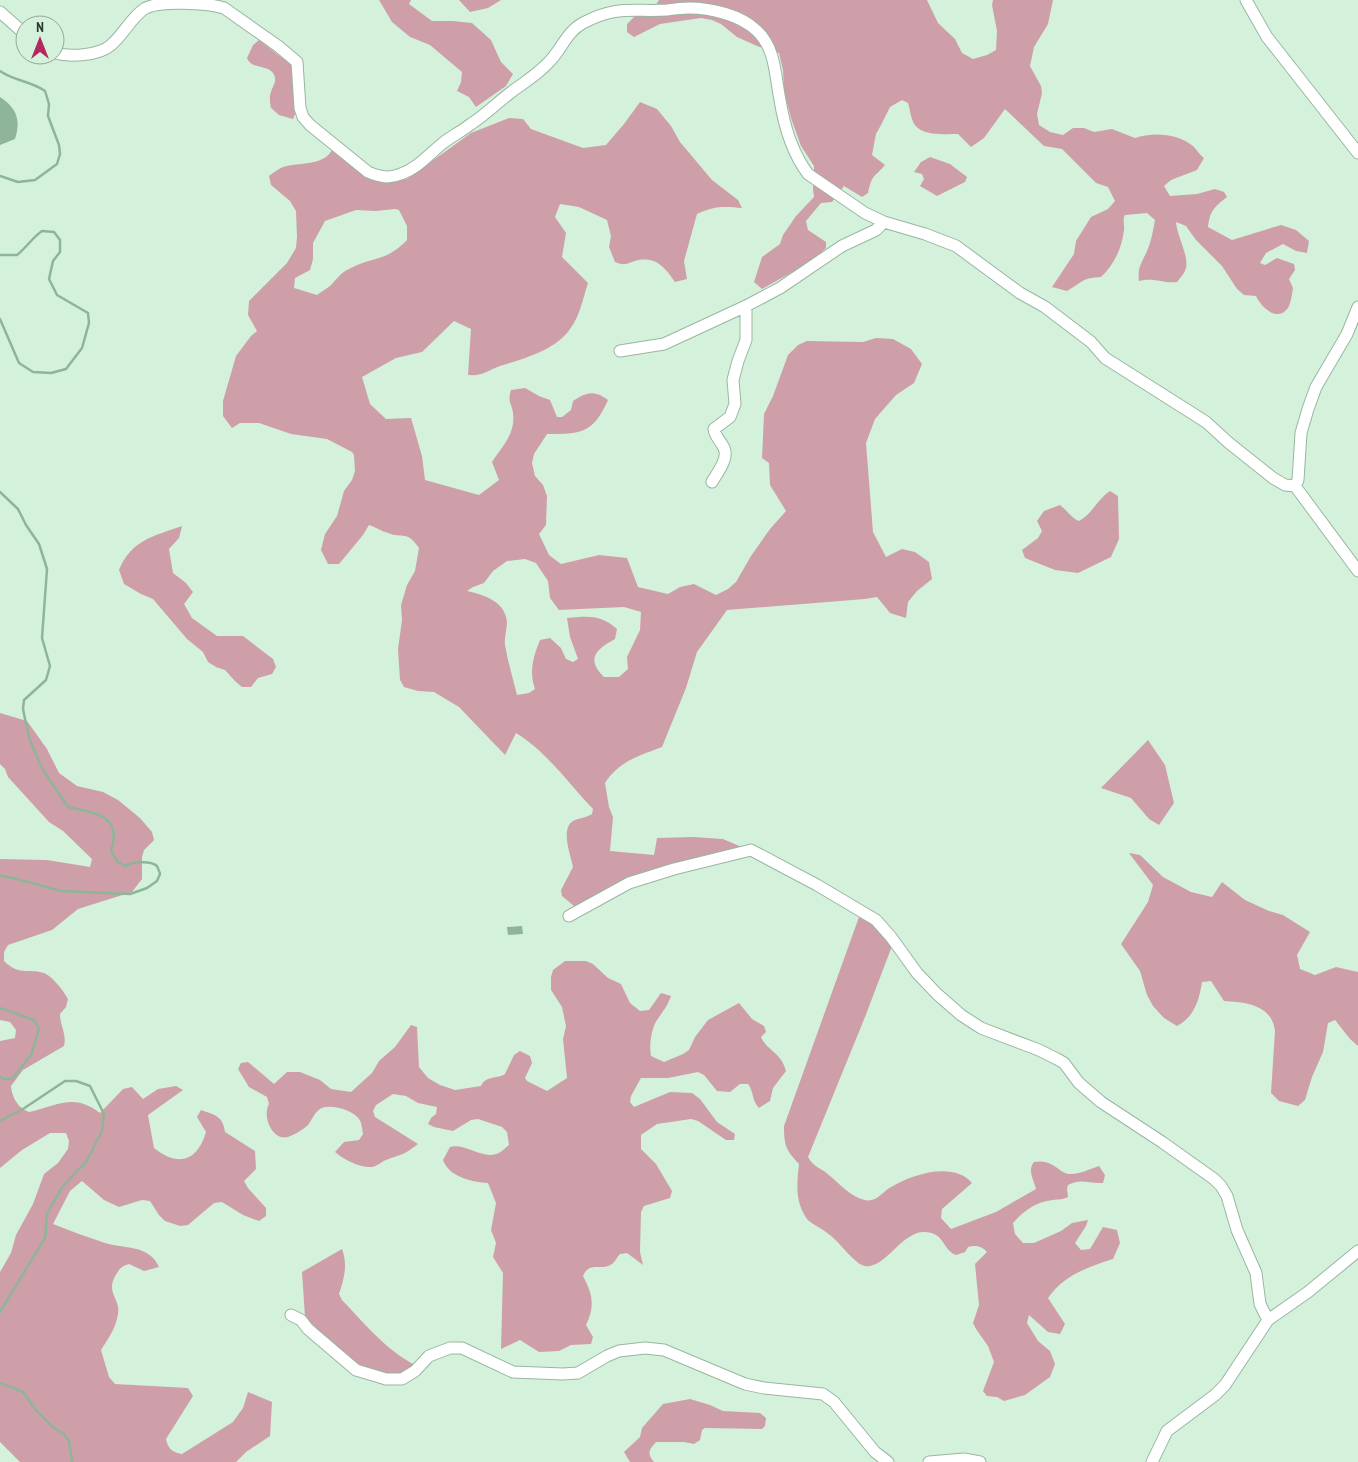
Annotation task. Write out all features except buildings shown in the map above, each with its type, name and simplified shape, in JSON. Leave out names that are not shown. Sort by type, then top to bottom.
[{"type":"street","points":[[665,0],[682,8]]},
{"type":"street","points":[[1246,0],[1267,37],[1358,153]]},
{"type":"street","points":[[65,54],[80,55],[109,47],[135,18],[150,6],[200,4],[219,7],[278,46],[298,62],[300,108],[303,117],[310,126],[368,172],[379,177],[391,178],[408,171],[424,161],[442,144],[472,124],[540,70],[555,56],[565,39],[581,24],[604,14],[620,10],[682,8],[717,12],[743,20],[764,39],[774,62],[780,101],[788,130],[803,167],[808,174],[852,206],[884,222],[925,234],[956,246],[1020,293],[1045,307],[1091,342],[1106,358],[1206,422],[1273,478],[1285,485],[1295,486],[1358,572]]},
{"type":"street","points":[[0,12],[15,25]]},
{"type":"street","points":[[620,351],[664,344],[746,306],[780,288],[851,241],[876,230],[884,222]]},
{"type":"street","points":[[712,482],[722,465],[724,454],[724,447],[717,439],[714,429],[730,417],[736,404],[734,380],[738,361],[746,340],[746,306]]},
{"type":"street","points":[[1295,486],[1298,480],[1302,432],[1308,409],[1316,387],[1347,334],[1358,307]]},
{"type":"street","points":[[569,916],[629,883],[674,869],[750,850],[817,885],[876,920],[917,972],[960,1015],[981,1028],[1057,1058],[1101,1102],[1162,1142],[1214,1180],[1227,1196],[1236,1230],[1256,1273],[1260,1304],[1268,1320]]},
{"type":"street","points":[[1152,1462],[1167,1431],[1208,1401],[1224,1385],[1268,1320],[1308,1292],[1358,1251]]},
{"type":"street","points":[[291,1315],[301,1320],[308,1329],[356,1370],[386,1380],[402,1379],[415,1371],[429,1356],[457,1347],[513,1372],[563,1374],[578,1373],[607,1356],[619,1352],[645,1348],[664,1350],[745,1384],[764,1388],[823,1394],[834,1402],[875,1452],[888,1462]]},
{"type":"street","points":[[929,1462],[964,1459],[980,1462]]},
{"type":"shaded area","points":[[379,0],[411,0],[409,4],[432,21],[472,23],[491,40],[501,62],[513,74],[506,86],[476,107],[469,97],[457,91],[461,82],[462,72],[430,45],[410,37],[392,22]]},
{"type":"shaded area","points":[[459,0],[501,0],[488,8],[470,12]]},
{"type":"shaded area","points":[[659,0],[927,0],[938,23],[955,39],[962,53],[973,59],[996,50],[997,31],[992,5],[993,0],[1053,0],[1048,24],[1034,47],[1030,66],[1041,86],[1042,93],[1037,114],[1039,125],[1050,132],[1063,135],[1073,128],[1084,128],[1094,132],[1112,129],[1135,138],[1157,134],[1165,135],[1180,138],[1193,146],[1204,158],[1197,170],[1171,180],[1164,186],[1170,196],[1197,194],[1215,189],[1224,192],[1227,197],[1213,210],[1208,227],[1232,240],[1281,225],[1296,230],[1309,241],[1307,253],[1296,251],[1283,244],[1266,253],[1260,263],[1265,265],[1277,258],[1294,264],[1295,270],[1289,279],[1293,288],[1289,306],[1284,312],[1274,314],[1265,309],[1256,296],[1244,295],[1237,289],[1222,266],[1196,240],[1186,226],[1176,222],[1186,258],[1184,274],[1177,282],[1139,281],[1139,269],[1150,244],[1155,220],[1147,213],[1125,215],[1123,237],[1119,250],[1110,267],[1101,277],[1086,279],[1067,291],[1052,287],[1074,254],[1076,241],[1091,217],[1108,209],[1115,201],[1108,187],[1096,183],[1062,149],[1044,146],[1005,109],[984,138],[971,147],[958,134],[938,134],[919,129],[912,119],[908,103],[902,100],[890,107],[876,134],[872,155],[885,165],[872,179],[868,193],[862,197],[844,186],[832,202],[821,203],[806,221],[808,230],[826,242],[826,248],[812,261],[762,289],[754,282],[762,257],[780,244],[783,235],[796,216],[814,197],[814,166],[801,146],[791,118],[784,91],[783,70],[779,53],[737,37],[721,24],[701,18],[660,24],[634,37],[627,32],[627,24],[636,15],[649,15]]},
{"type":"shaded area","points":[[259,40],[294,67],[296,93],[293,119],[279,115],[271,108],[270,96],[275,81],[273,73],[270,70],[252,64],[247,58],[253,45]]},
{"type":"shaded area","points":[[0,97],[14,110],[18,126],[15,139],[0,145]]},
{"type":"shaded area","points":[[640,102],[657,109],[671,126],[680,142],[712,180],[738,200],[742,208],[719,207],[697,214],[684,261],[687,279],[675,282],[660,265],[651,260],[639,260],[625,264],[615,262],[609,247],[611,236],[607,220],[579,207],[560,204],[555,217],[566,233],[562,257],[588,283],[581,307],[570,329],[564,336],[548,348],[529,357],[481,374],[468,375],[471,329],[454,321],[422,352],[396,358],[362,377],[370,404],[386,419],[411,418],[422,456],[425,480],[479,495],[499,480],[492,462],[507,439],[512,427],[513,413],[509,397],[511,390],[525,388],[550,400],[557,417],[562,417],[571,410],[573,401],[582,396],[590,393],[603,397],[608,400],[597,420],[591,426],[577,432],[547,434],[534,454],[532,463],[535,476],[543,485],[547,496],[546,525],[539,534],[549,555],[561,564],[599,555],[627,558],[638,587],[668,594],[680,587],[694,584],[716,595],[728,589],[736,582],[770,529],[786,511],[770,485],[769,463],[762,458],[764,414],[773,396],[788,355],[798,345],[807,341],[863,342],[876,338],[893,339],[911,349],[922,364],[914,383],[896,395],[875,419],[866,443],[873,532],[886,557],[902,549],[915,552],[929,562],[932,579],[917,591],[908,602],[906,618],[890,613],[877,597],[727,610],[697,652],[686,688],[662,747],[623,764],[605,783],[609,807],[613,817],[610,851],[654,855],[657,838],[693,837],[723,839],[744,848],[644,872],[604,891],[587,904],[574,906],[562,896],[561,890],[573,867],[567,843],[567,830],[573,821],[592,814],[593,809],[538,749],[516,733],[505,755],[459,707],[434,692],[418,691],[404,687],[400,680],[398,649],[402,620],[401,605],[407,585],[415,571],[419,548],[415,542],[408,537],[393,535],[369,525],[339,564],[328,564],[321,550],[325,534],[337,516],[344,491],[352,480],[355,471],[354,455],[352,452],[327,439],[291,434],[259,423],[240,423],[232,428],[223,416],[223,401],[236,356],[257,331],[248,315],[249,301],[287,263],[296,248],[296,211],[290,201],[271,185],[269,176],[276,171],[283,167],[318,161],[329,154],[333,148],[342,154],[358,172],[380,182],[407,179],[471,133],[509,118],[523,119],[531,129],[583,148],[606,145]],"holes":[[[356,210],[376,211],[399,210],[407,226],[407,240],[400,247],[393,252],[348,270],[317,295],[294,288],[295,278],[310,270],[313,259],[313,243],[325,221]],[[525,559],[536,563],[548,581],[550,598],[559,610],[624,607],[641,612],[640,630],[627,657],[628,669],[619,677],[604,677],[598,670],[594,659],[603,646],[615,639],[617,629],[599,618],[567,618],[570,637],[578,659],[573,662],[566,659],[561,648],[550,638],[540,640],[533,664],[532,677],[535,689],[529,693],[517,695],[505,645],[507,622],[505,615],[493,600],[467,591],[484,583],[493,571],[507,561]]]},
{"type":"shaded area","points":[[930,157],[950,164],[967,177],[965,182],[937,196],[920,186],[924,179],[922,174],[914,172],[921,162]]},
{"type":"shaded area","points":[[1110,491],[1118,496],[1119,539],[1111,557],[1078,573],[1055,570],[1025,558],[1022,550],[1038,538],[1042,531],[1037,521],[1044,511],[1060,505],[1079,521],[1088,515]]},
{"type":"shaded area","points":[[182,526],[179,538],[169,549],[173,573],[186,583],[193,592],[184,604],[192,618],[217,636],[243,636],[273,659],[276,667],[272,674],[258,678],[251,687],[242,687],[225,670],[208,662],[203,652],[187,639],[153,599],[124,584],[119,570],[130,552],[144,540]]},
{"type":"shaded area","points":[[0,713],[27,721],[47,749],[59,773],[77,786],[103,792],[118,800],[140,818],[152,832],[154,840],[144,850],[142,857],[142,879],[132,892],[78,909],[52,930],[8,945],[4,952],[4,961],[9,966],[19,970],[44,973],[58,984],[68,999],[66,1007],[60,1014],[65,1038],[64,1046],[23,1070],[11,1086],[16,1102],[29,1112],[66,1102],[74,1102],[82,1103],[100,1113],[123,1089],[132,1087],[143,1099],[158,1089],[176,1086],[183,1090],[148,1115],[154,1148],[171,1158],[186,1158],[192,1155],[202,1142],[206,1132],[197,1117],[201,1110],[218,1117],[225,1132],[255,1151],[256,1169],[244,1181],[266,1208],[266,1216],[259,1221],[243,1215],[222,1202],[214,1203],[188,1225],[180,1226],[165,1221],[150,1201],[142,1200],[119,1207],[104,1200],[82,1181],[70,1191],[53,1224],[105,1243],[142,1251],[149,1254],[159,1267],[144,1271],[129,1264],[122,1267],[117,1273],[113,1280],[112,1291],[118,1308],[117,1319],[101,1350],[109,1377],[115,1384],[188,1388],[193,1396],[166,1439],[171,1450],[182,1454],[233,1422],[243,1408],[248,1392],[272,1402],[270,1436],[246,1452],[236,1462],[20,1462],[0,1442],[0,1272],[11,1253],[16,1235],[33,1204],[44,1174],[58,1163],[68,1149],[69,1141],[66,1133],[50,1133],[22,1150],[0,1168],[0,1041],[15,1038],[16,1030],[10,1022],[0,1020],[0,859],[47,860],[90,867],[92,859],[63,831],[49,822],[8,777],[5,769],[0,764]]},
{"type":"shaded area","points":[[1148,740],[1165,765],[1174,803],[1159,825],[1149,819],[1131,798],[1101,788]]},
{"type":"shaded area","points":[[1129,853],[1140,855],[1163,877],[1191,892],[1212,897],[1222,882],[1245,900],[1283,915],[1310,932],[1297,955],[1300,969],[1315,975],[1336,967],[1358,972],[1358,1046],[1335,1020],[1328,1023],[1323,1052],[1312,1077],[1305,1100],[1298,1106],[1279,1101],[1271,1093],[1275,1031],[1269,1015],[1263,1010],[1241,1002],[1224,1001],[1211,981],[1202,982],[1195,1008],[1188,1018],[1177,1026],[1164,1018],[1153,1006],[1147,995],[1140,971],[1121,944],[1148,902],[1153,885]]},
{"type":"shaded area","points":[[859,917],[869,920],[892,946],[808,1157],[813,1164],[851,1193],[869,1201],[876,1199],[900,1182],[921,1174],[944,1171],[964,1176],[972,1183],[942,1209],[941,1218],[951,1229],[996,1212],[1036,1189],[1031,1172],[1034,1162],[1047,1162],[1067,1174],[1099,1166],[1105,1175],[1103,1183],[1081,1182],[1068,1185],[1068,1197],[1036,1205],[1013,1223],[1015,1234],[1023,1243],[1034,1243],[1061,1231],[1072,1223],[1088,1220],[1075,1243],[1081,1250],[1090,1249],[1103,1227],[1117,1230],[1120,1243],[1113,1259],[1077,1273],[1061,1283],[1048,1298],[1065,1324],[1060,1334],[1048,1332],[1029,1315],[1027,1323],[1038,1341],[1050,1351],[1055,1364],[1050,1377],[1025,1395],[1004,1401],[997,1397],[987,1396],[983,1391],[994,1362],[988,1346],[973,1323],[979,1305],[975,1264],[987,1252],[983,1248],[971,1246],[965,1252],[956,1255],[951,1253],[936,1235],[924,1232],[916,1233],[902,1242],[877,1264],[864,1266],[859,1264],[830,1235],[809,1221],[802,1210],[797,1184],[799,1164],[787,1147],[784,1126]]},
{"type":"shaded area","points":[[522,926],[523,934],[508,935],[507,927]]},
{"type":"shaded area","points":[[565,961],[586,961],[593,964],[608,978],[621,984],[630,1003],[640,1011],[649,1010],[661,993],[671,996],[653,1028],[650,1043],[651,1056],[664,1062],[683,1054],[689,1050],[695,1037],[708,1020],[739,1003],[752,1019],[764,1026],[766,1032],[761,1037],[781,1060],[786,1071],[773,1088],[770,1101],[759,1108],[748,1084],[740,1084],[730,1092],[717,1091],[704,1075],[698,1072],[668,1078],[641,1078],[631,1096],[630,1102],[634,1107],[670,1092],[692,1093],[700,1099],[717,1122],[735,1134],[734,1140],[726,1140],[698,1121],[691,1119],[657,1124],[641,1135],[641,1149],[656,1164],[672,1191],[670,1198],[644,1206],[641,1212],[640,1252],[643,1265],[627,1253],[620,1254],[608,1266],[592,1267],[586,1271],[583,1276],[592,1300],[591,1312],[586,1325],[593,1337],[591,1344],[571,1345],[559,1351],[539,1352],[520,1340],[501,1349],[503,1273],[493,1257],[496,1243],[491,1230],[496,1203],[488,1183],[462,1178],[450,1171],[443,1160],[450,1147],[456,1146],[491,1155],[501,1152],[509,1145],[507,1132],[502,1127],[478,1119],[471,1120],[453,1131],[434,1127],[428,1124],[436,1114],[437,1107],[418,1103],[406,1096],[393,1094],[376,1105],[373,1111],[375,1117],[418,1144],[406,1152],[376,1166],[357,1165],[347,1161],[335,1152],[344,1142],[359,1140],[363,1134],[361,1122],[356,1116],[341,1108],[324,1107],[316,1112],[304,1128],[288,1137],[282,1137],[273,1131],[268,1121],[267,1109],[269,1104],[267,1097],[249,1087],[238,1069],[241,1063],[248,1062],[274,1084],[287,1072],[300,1072],[320,1080],[331,1089],[351,1092],[372,1073],[379,1061],[395,1047],[411,1025],[417,1027],[419,1067],[428,1078],[440,1085],[455,1090],[481,1086],[486,1080],[505,1074],[514,1055],[520,1051],[530,1056],[532,1063],[525,1078],[527,1081],[547,1091],[567,1078],[563,1039],[566,1026],[562,1007],[551,990],[553,970]]},
{"type":"shaded area","points":[[342,1249],[345,1266],[339,1294],[342,1300],[376,1336],[394,1352],[415,1365],[402,1376],[385,1376],[356,1367],[305,1317],[302,1272]]},
{"type":"shaded area","points":[[690,1399],[723,1411],[760,1413],[766,1418],[765,1426],[762,1429],[705,1428],[702,1430],[700,1440],[694,1444],[656,1442],[650,1451],[650,1456],[654,1462],[630,1462],[624,1452],[640,1437],[642,1428],[663,1404]]},
{"type":"waterway","points":[[0,71],[45,91],[49,104],[48,116],[59,145],[60,154],[57,164],[35,180],[18,182],[0,176]]},
{"type":"waterway","points":[[0,255],[17,255],[42,231],[54,232],[60,240],[60,252],[53,261],[49,279],[57,295],[88,313],[89,323],[82,348],[66,369],[51,373],[33,372],[19,363],[0,319]]},
{"type":"waterway","points":[[0,492],[18,509],[39,544],[47,569],[42,638],[50,666],[46,680],[24,700],[23,709],[29,738],[43,770],[68,807],[97,814],[110,823],[114,839],[111,851],[118,862],[125,866],[146,862],[154,864],[157,866],[160,874],[157,881],[147,888],[130,894],[61,891],[0,876]]},
{"type":"waterway","points":[[0,1008],[34,1020],[39,1029],[31,1055],[12,1079],[0,1077]]},
{"type":"waterway","points":[[0,1121],[23,1109],[65,1081],[76,1081],[90,1086],[104,1114],[102,1131],[86,1162],[63,1186],[53,1203],[47,1214],[45,1238],[0,1312]]},
{"type":"waterway","points":[[0,1383],[23,1392],[35,1409],[54,1428],[64,1434],[69,1441],[72,1462]]}]
